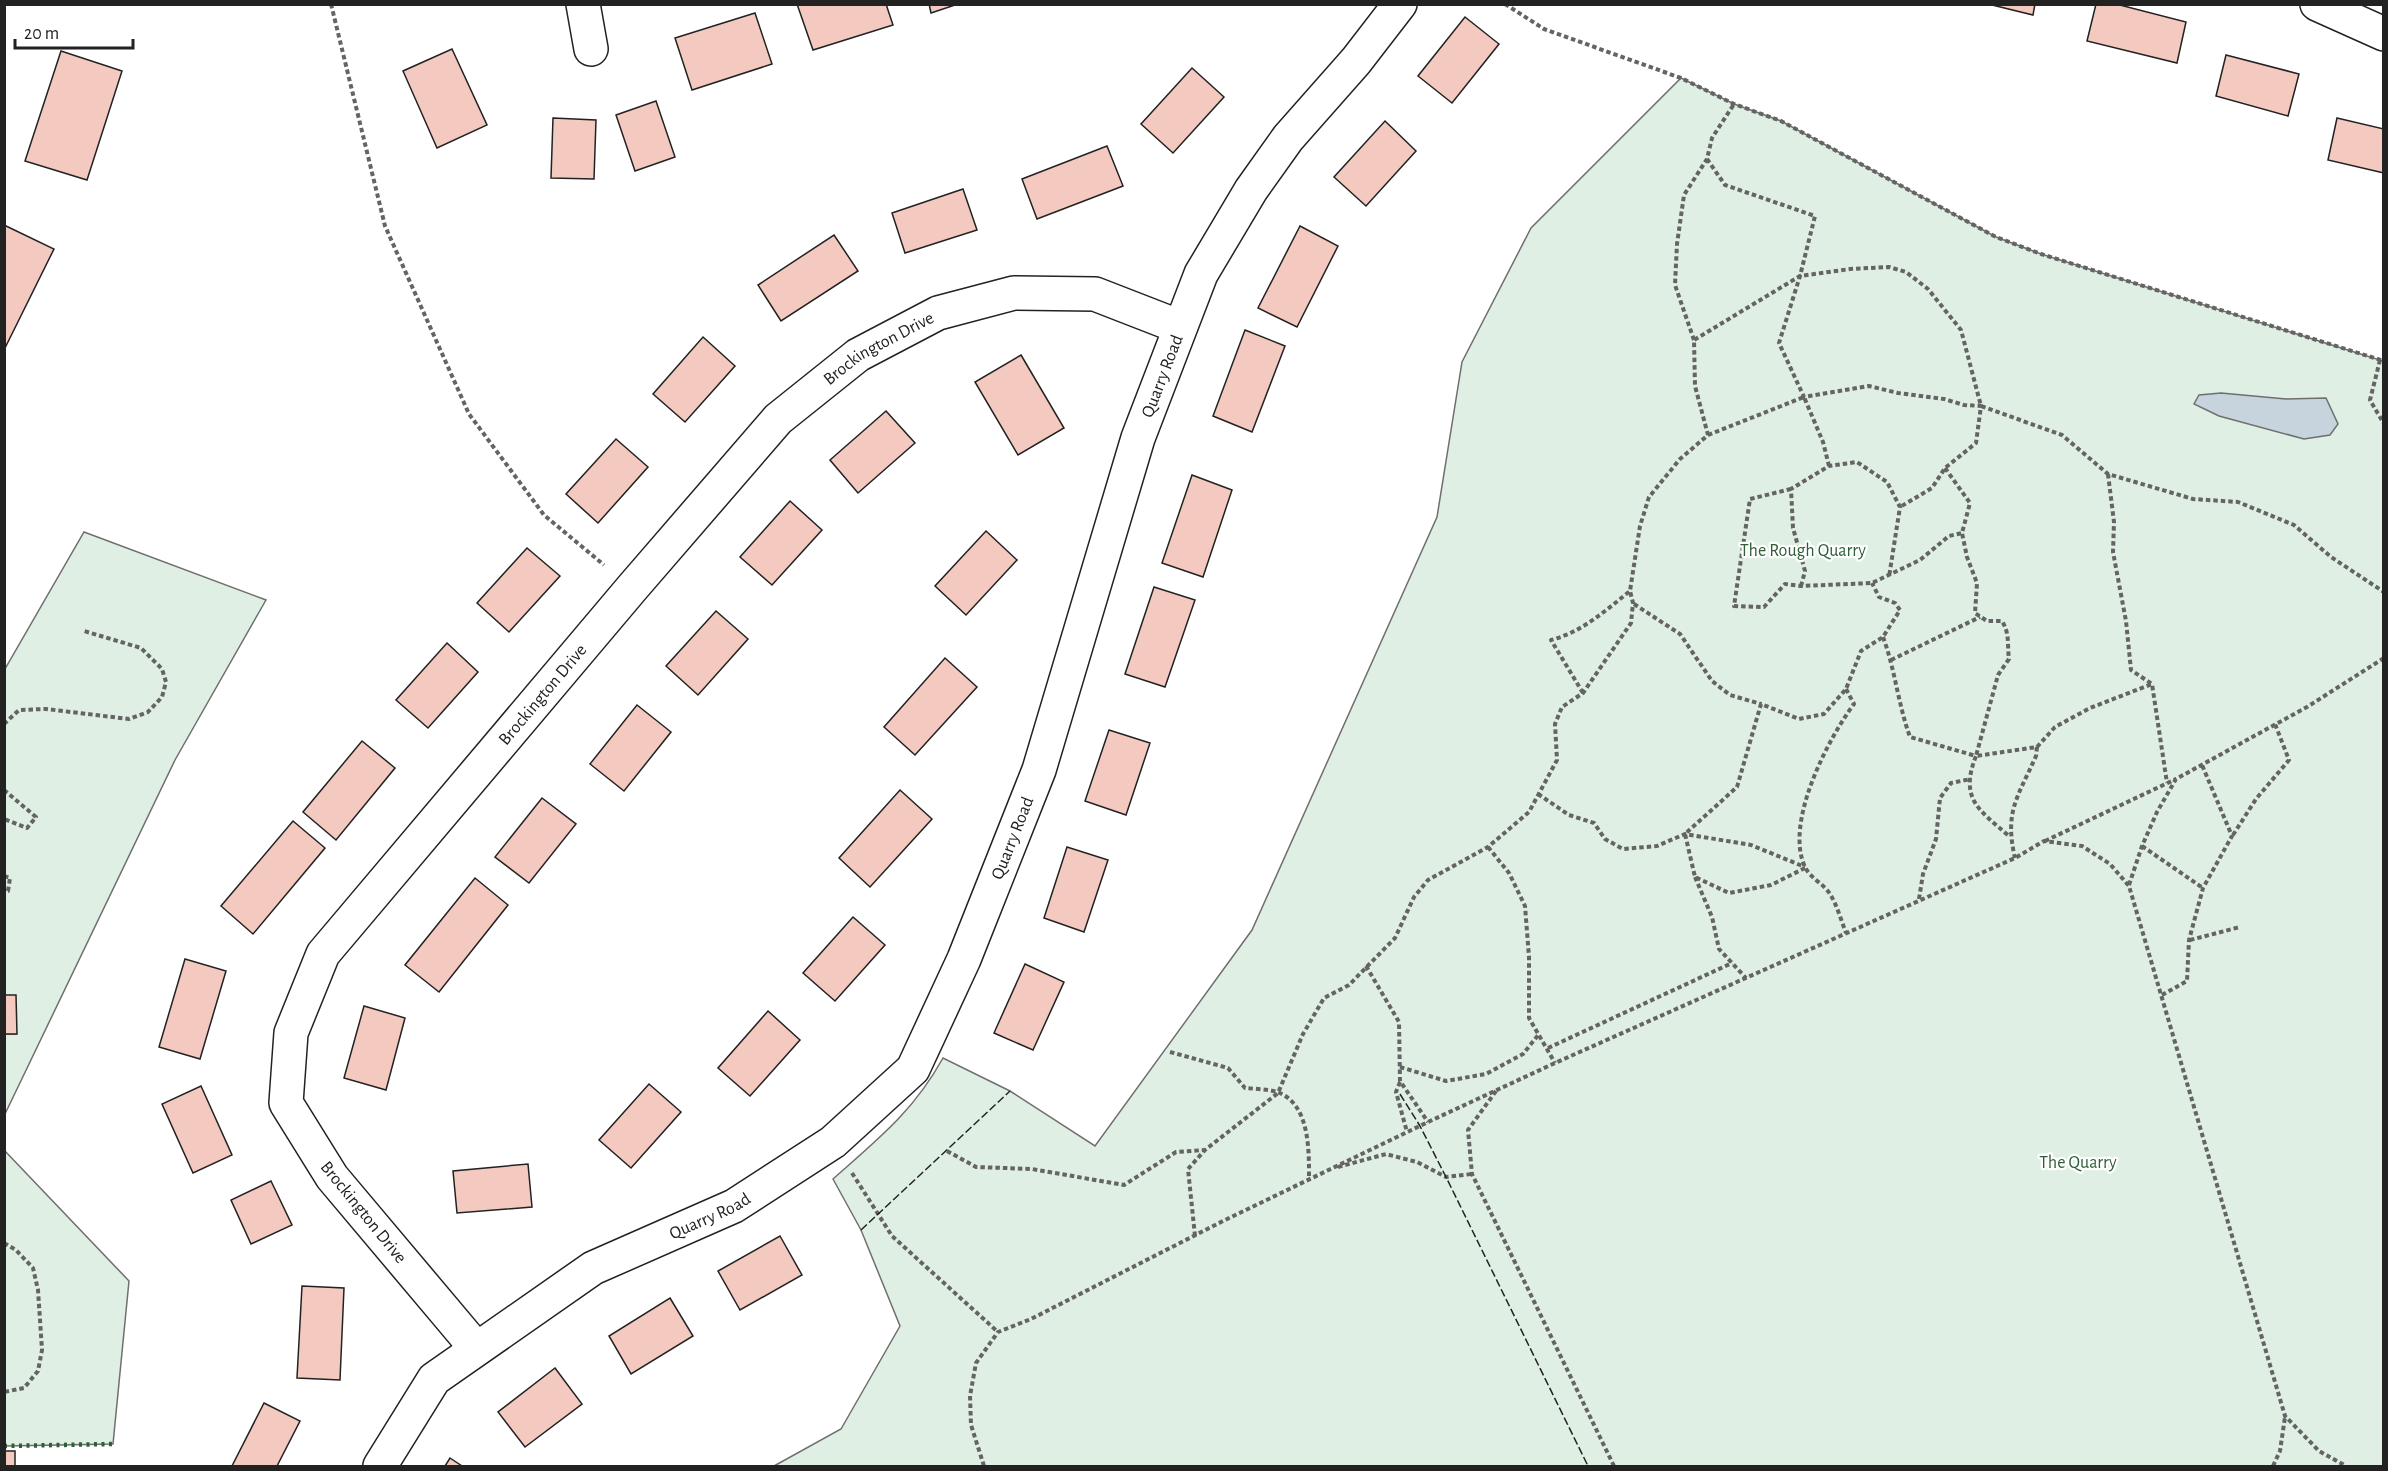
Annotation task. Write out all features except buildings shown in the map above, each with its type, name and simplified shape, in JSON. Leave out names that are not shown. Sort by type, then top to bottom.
[{"type":"street","points":[[583,4],[591,49]]},
{"type":"street","name":"Quarry Road","points":[[380,1467],[434,1379],[592,1268],[734,1206],[833,1142],[913,1069],[964,959],[1039,770],[1137,438],[1201,274],[1251,190],[1288,138],[1356,61],[1400,4]]},
{"type":"street","points":[[2318,4],[2369,22]]},
{"type":"street","name":"Brockington Drive","points":[[476,1348],[332,1178],[286,1104],[291,1033],[323,954],[778,419],[858,355],[938,313],[1014,293],[1095,294],[1180,327]]},
{"type":"path","points":[[331,4],[385,226],[469,414],[544,515],[632,588]]},
{"type":"path","points":[[1505,4],[1544,29],[1681,78],[1734,104],[1781,121],[1996,237],[2041,254],[2382,360],[2370,400],[2384,424]]},
{"type":"path","points":[[1708,435],[1695,386],[1694,340],[1675,285],[1677,244],[1684,195],[1707,159],[1712,138],[1734,104]]},
{"type":"path","points":[[1707,159],[1725,185],[1815,216],[1800,276],[1779,344],[1823,442],[1829,466]]},
{"type":"path","points":[[1694,340],[1800,276],[1850,269],[1889,267],[1906,272],[1928,289],[1961,330],[1981,406],[1976,442],[1945,468],[1932,488],[1900,507]]},
{"type":"path","points":[[1195,1236],[1188,1169],[1204,1149],[1278,1093],[1303,1034],[1324,998],[1349,985],[1395,938],[1414,897],[1428,880],[1488,847],[1529,812],[1557,760],[1556,724],[1562,707],[1583,693],[1631,623],[1633,603],[1630,591],[1640,526],[1649,497],[1680,459],[1708,435],[1804,397],[1869,386],[1898,393],[1944,399],[1964,405],[1981,406],[2062,435],[2108,474],[2193,499],[2238,501],[2294,525],[2331,557],[2384,592]]},
{"type":"path","points":[[1888,577],[1900,507],[1887,482],[1857,462],[1829,466],[1791,489],[1749,499],[1734,606],[1764,607],[1785,584],[1801,586],[1872,583],[1888,577],[1920,560],[1949,536],[1962,533]]},
{"type":"path","points":[[1945,468],[1970,503],[1962,533],[1967,557],[1977,583],[1975,613],[1987,621],[2002,621],[2009,633],[2007,645],[2009,659],[1998,675],[1970,772],[1970,796],[1978,809],[2010,836]]},
{"type":"path","points":[[2108,474],[2114,522],[2114,552],[2132,670],[2152,684],[2167,783]]},
{"type":"path","points":[[1791,489],[1793,528],[1804,571],[1801,586]]},
{"type":"path","points":[[1633,603],[1680,634],[1712,681],[1730,694],[1799,719],[1824,714],[1846,689],[1861,651],[1883,637],[1900,610],[1895,603],[1879,597],[1872,583]]},
{"type":"path","points":[[1583,693],[1551,640],[1569,635],[1595,619],[1630,591]]},
{"type":"path","points":[[1891,660],[1980,617]]},
{"type":"path","points":[[4,724],[19,710],[46,709],[129,719],[148,712],[162,697],[166,682],[162,669],[141,648],[84,631]]},
{"type":"path","points":[[1883,637],[1891,660],[1898,700],[1910,736],[1976,756],[2037,747]]},
{"type":"path","points":[[984,1467],[971,1425],[970,1396],[976,1363],[998,1332],[1031,1319],[1309,1178],[1428,1122],[1919,899],[2015,858],[2044,841],[2202,765],[2307,707],[2384,658]]},
{"type":"path","points":[[2015,858],[2010,836],[2011,809],[2036,756],[2037,747],[2055,727],[2090,708],[2152,684]]},
{"type":"path","points":[[1805,868],[1799,849],[1802,815],[1815,772],[1845,715],[1854,704],[1846,689]]},
{"type":"path","points":[[1538,794],[1569,815],[1594,823],[1605,839],[1623,849],[1657,846],[1685,834],[1737,787],[1761,704]]},
{"type":"path","points":[[2162,995],[2187,981],[2189,940],[2203,888],[2256,799],[2289,760],[2275,724]]},
{"type":"path","points":[[2202,765],[2232,836]]},
{"type":"path","points":[[1919,899],[1923,874],[1936,839],[1940,798],[1951,783],[1971,779]]},
{"type":"path","points":[[2129,886],[2142,846],[2157,812],[2176,779]]},
{"type":"path","points":[[4,790],[36,817],[27,828],[4,819]]},
{"type":"path","points":[[1685,834],[1751,845],[1805,868],[1829,893],[1846,933]]},
{"type":"path","points":[[1685,834],[1695,877],[1712,917],[1719,949],[1746,978]]},
{"type":"path","points":[[2044,841],[2082,846],[2110,864],[2129,886],[2285,1416],[2280,1451],[2273,1467]]},
{"type":"path","points":[[2142,846],[2203,888]]},
{"type":"path","points":[[1488,847],[1509,873],[1525,906],[1529,957],[1529,1018],[1555,1063]]},
{"type":"path","points":[[1695,877],[1729,893],[1771,885],[1805,868]]},
{"type":"path","points":[[4,876],[10,878],[8,891],[4,891]]},
{"type":"path","points":[[2189,940],[2240,927]]},
{"type":"path","points":[[1548,1048],[1732,963]]},
{"type":"path","points":[[1366,966],[1399,1022],[1400,1081],[1396,1092],[1408,1132]]},
{"type":"path","points":[[1400,1067],[1446,1081],[1486,1074],[1523,1054],[1539,1034]]},
{"type":"path","points":[[1170,1052],[1228,1068],[1245,1088],[1278,1093],[1294,1103],[1309,1138],[1309,1178]]},
{"type":"path","points":[[1400,1081],[1428,1122]]},
{"type":"path","points":[[1497,1090],[1468,1130],[1472,1174],[1614,1467]]},
{"type":"path","points":[[833,1142],[892,1236],[998,1332]]},
{"type":"path","points":[[947,1151],[976,1167],[1032,1169],[1124,1185],[1176,1152],[1204,1149]]},
{"type":"path","points":[[1329,1169],[1386,1154],[1417,1162],[1446,1177],[1472,1174]]},
{"type":"path","points":[[4,1243],[16,1250],[33,1268],[39,1290],[42,1350],[38,1371],[24,1388],[4,1392]]},
{"type":"path","points":[[2285,1416],[2319,1451],[2346,1467]]},
{"type":"green space","points":[[1681,78],[1734,104],[1781,121],[1996,237],[2041,254],[2383,361],[2383,1466],[774,1466],[841,1429],[900,1326],[861,1230],[833,1179],[894,1124],[932,1077],[943,1058],[1010,1091],[1095,1146],[1252,930],[1437,517],[1462,362],[1531,228]]},
{"type":"green space","points":[[84,532],[266,600],[175,760],[5,1114],[5,1034],[16,1034],[4,995],[5,669]]},
{"type":"green space","points":[[4,1150],[129,1281],[113,1444],[5,1446]]},
{"type":"shaded area","points":[[2221,393],[2286,399],[2326,398],[2338,424],[2330,435],[2304,439],[2219,416],[2194,404],[2199,395]]},
{"type":"hedge","points":[[4,1446],[113,1444]]},
{"type":"fence","points":[[861,1230],[1010,1091]]},
{"type":"fence","points":[[1400,1094],[1420,1126],[1446,1177],[1588,1466]]},
{"type":"park label","name":"The Rough Quarry","points":[[1803,550]]},
{"type":"park label","name":"The Quarry","points":[[2078,1162]]}]
